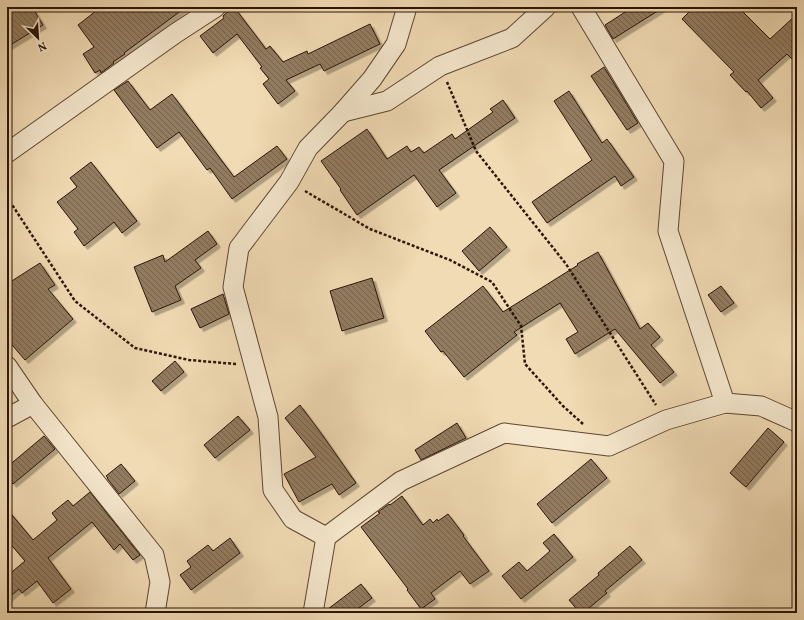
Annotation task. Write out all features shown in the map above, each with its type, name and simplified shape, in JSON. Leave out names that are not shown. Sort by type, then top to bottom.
[{"type":"street","points":[[7,153],[176,33],[216,7]]},
{"type":"street","points":[[326,537],[293,519],[273,490],[268,417],[233,286],[239,248],[289,182],[308,148],[372,80],[396,44],[407,7]]},
{"type":"street","points":[[343,112],[386,102],[440,66],[512,38],[546,7]]},
{"type":"street","points":[[581,7],[674,161],[668,231],[724,403]]},
{"type":"street","points":[[7,366],[33,404],[154,555],[160,582],[155,613]]},
{"type":"street","points":[[313,613],[326,537],[401,481],[504,433],[609,446],[666,420],[724,403],[761,406],[797,422]]},
{"type":"street","points":[[7,418],[33,404]]},
{"type":"path","points":[[440,66],[476,151],[566,264],[666,420]]},
{"type":"path","points":[[289,182],[370,229],[450,260],[492,282],[522,326],[526,364],[563,406],[586,426]]},
{"type":"path","points":[[7,197],[75,301],[136,348],[189,360],[255,365]]},
{"type":"building","points":[[7,7],[32,7],[43,25],[7,47]]},
{"type":"building","points":[[101,7],[186,7],[124,53],[125,54],[101,73],[100,70],[95,73],[83,54],[94,47],[78,25]]},
{"type":"building","points":[[233,7],[266,49],[270,46],[283,62],[307,51],[308,54],[370,24],[380,44],[324,71],[320,64],[286,80],[295,91],[278,104],[263,84],[269,79],[260,68],[262,67],[237,34],[213,53],[200,36],[224,18],[223,16]]},
{"type":"building","points":[[633,7],[664,7],[613,39],[605,25]]},
{"type":"building","points":[[694,7],[738,7],[770,39],[797,14],[797,64],[787,54],[758,80],[773,98],[761,108],[747,91],[746,92],[730,75],[734,72],[682,19]]},
{"type":"building","points":[[604,67],[638,123],[627,130],[591,76]]},
{"type":"building","points":[[128,81],[150,110],[172,94],[234,177],[277,146],[287,159],[232,199],[210,168],[207,170],[179,132],[157,148],[114,90]]},
{"type":"building","points":[[569,91],[602,143],[607,139],[634,177],[621,186],[615,176],[547,223],[532,202],[592,160],[554,101]]},
{"type":"building","points":[[503,100],[515,118],[439,170],[456,193],[437,207],[414,175],[357,215],[321,161],[367,129],[387,159],[407,146],[411,152],[419,147],[424,153],[452,134],[455,139],[493,112],[490,109]]},
{"type":"building","points":[[91,162],[137,221],[122,233],[114,222],[84,246],[74,232],[78,229],[57,202],[77,187],[70,178]]},
{"type":"building","points":[[490,227],[507,247],[479,271],[462,251]]},
{"type":"building","points":[[208,231],[217,244],[195,260],[201,268],[175,286],[181,300],[152,312],[134,267],[163,255],[165,262]]},
{"type":"building","points":[[598,252],[640,329],[648,323],[660,337],[651,345],[674,372],[660,383],[615,329],[575,354],[566,339],[578,332],[560,303],[514,332],[517,335],[464,377],[443,351],[441,352],[425,331],[483,286],[503,312]]},
{"type":"building","points":[[40,263],[55,285],[48,289],[73,319],[25,360],[7,339],[7,284]]},
{"type":"building","points":[[372,278],[384,318],[342,331],[330,291]]},
{"type":"building","points":[[721,286],[734,303],[721,312],[708,295]]},
{"type":"building","points":[[223,294],[229,314],[200,328],[191,309]]},
{"type":"building","points":[[175,361],[184,372],[161,391],[152,381]]},
{"type":"building","points":[[300,405],[356,483],[339,495],[332,484],[299,502],[284,474],[316,457],[285,418]]},
{"type":"building","points":[[238,416],[250,430],[215,458],[204,445]]},
{"type":"building","points":[[457,423],[466,438],[421,460],[415,450]]},
{"type":"building","points":[[768,428],[784,442],[746,487],[730,473]]},
{"type":"building","points":[[44,436],[55,449],[13,484],[7,477],[7,467]]},
{"type":"building","points":[[591,459],[607,478],[552,523],[537,504]]},
{"type":"building","points":[[121,464],[135,481],[119,494],[106,476]]},
{"type":"building","points":[[90,492],[140,555],[133,560],[120,544],[114,550],[92,522],[48,558],[71,589],[53,603],[37,581],[22,593],[19,589],[7,599],[7,576],[25,561],[7,540],[7,509],[33,540],[57,520],[52,513],[68,500],[73,506]]},
{"type":"building","points":[[402,496],[423,525],[430,519],[433,523],[437,519],[438,521],[448,514],[489,571],[470,584],[460,571],[431,593],[435,599],[421,609],[407,590],[408,589],[361,527],[380,513],[378,512]]},
{"type":"building","points":[[554,534],[573,557],[521,599],[502,576],[519,562],[527,571],[550,551],[543,543]]},
{"type":"building","points":[[230,538],[240,553],[191,590],[180,575],[191,567],[187,561],[208,545],[213,551]]},
{"type":"building","points":[[630,546],[642,560],[605,591],[607,593],[583,613],[580,613],[569,600]]},
{"type":"building","points":[[361,584],[372,598],[352,613],[324,613],[324,612]]}]
